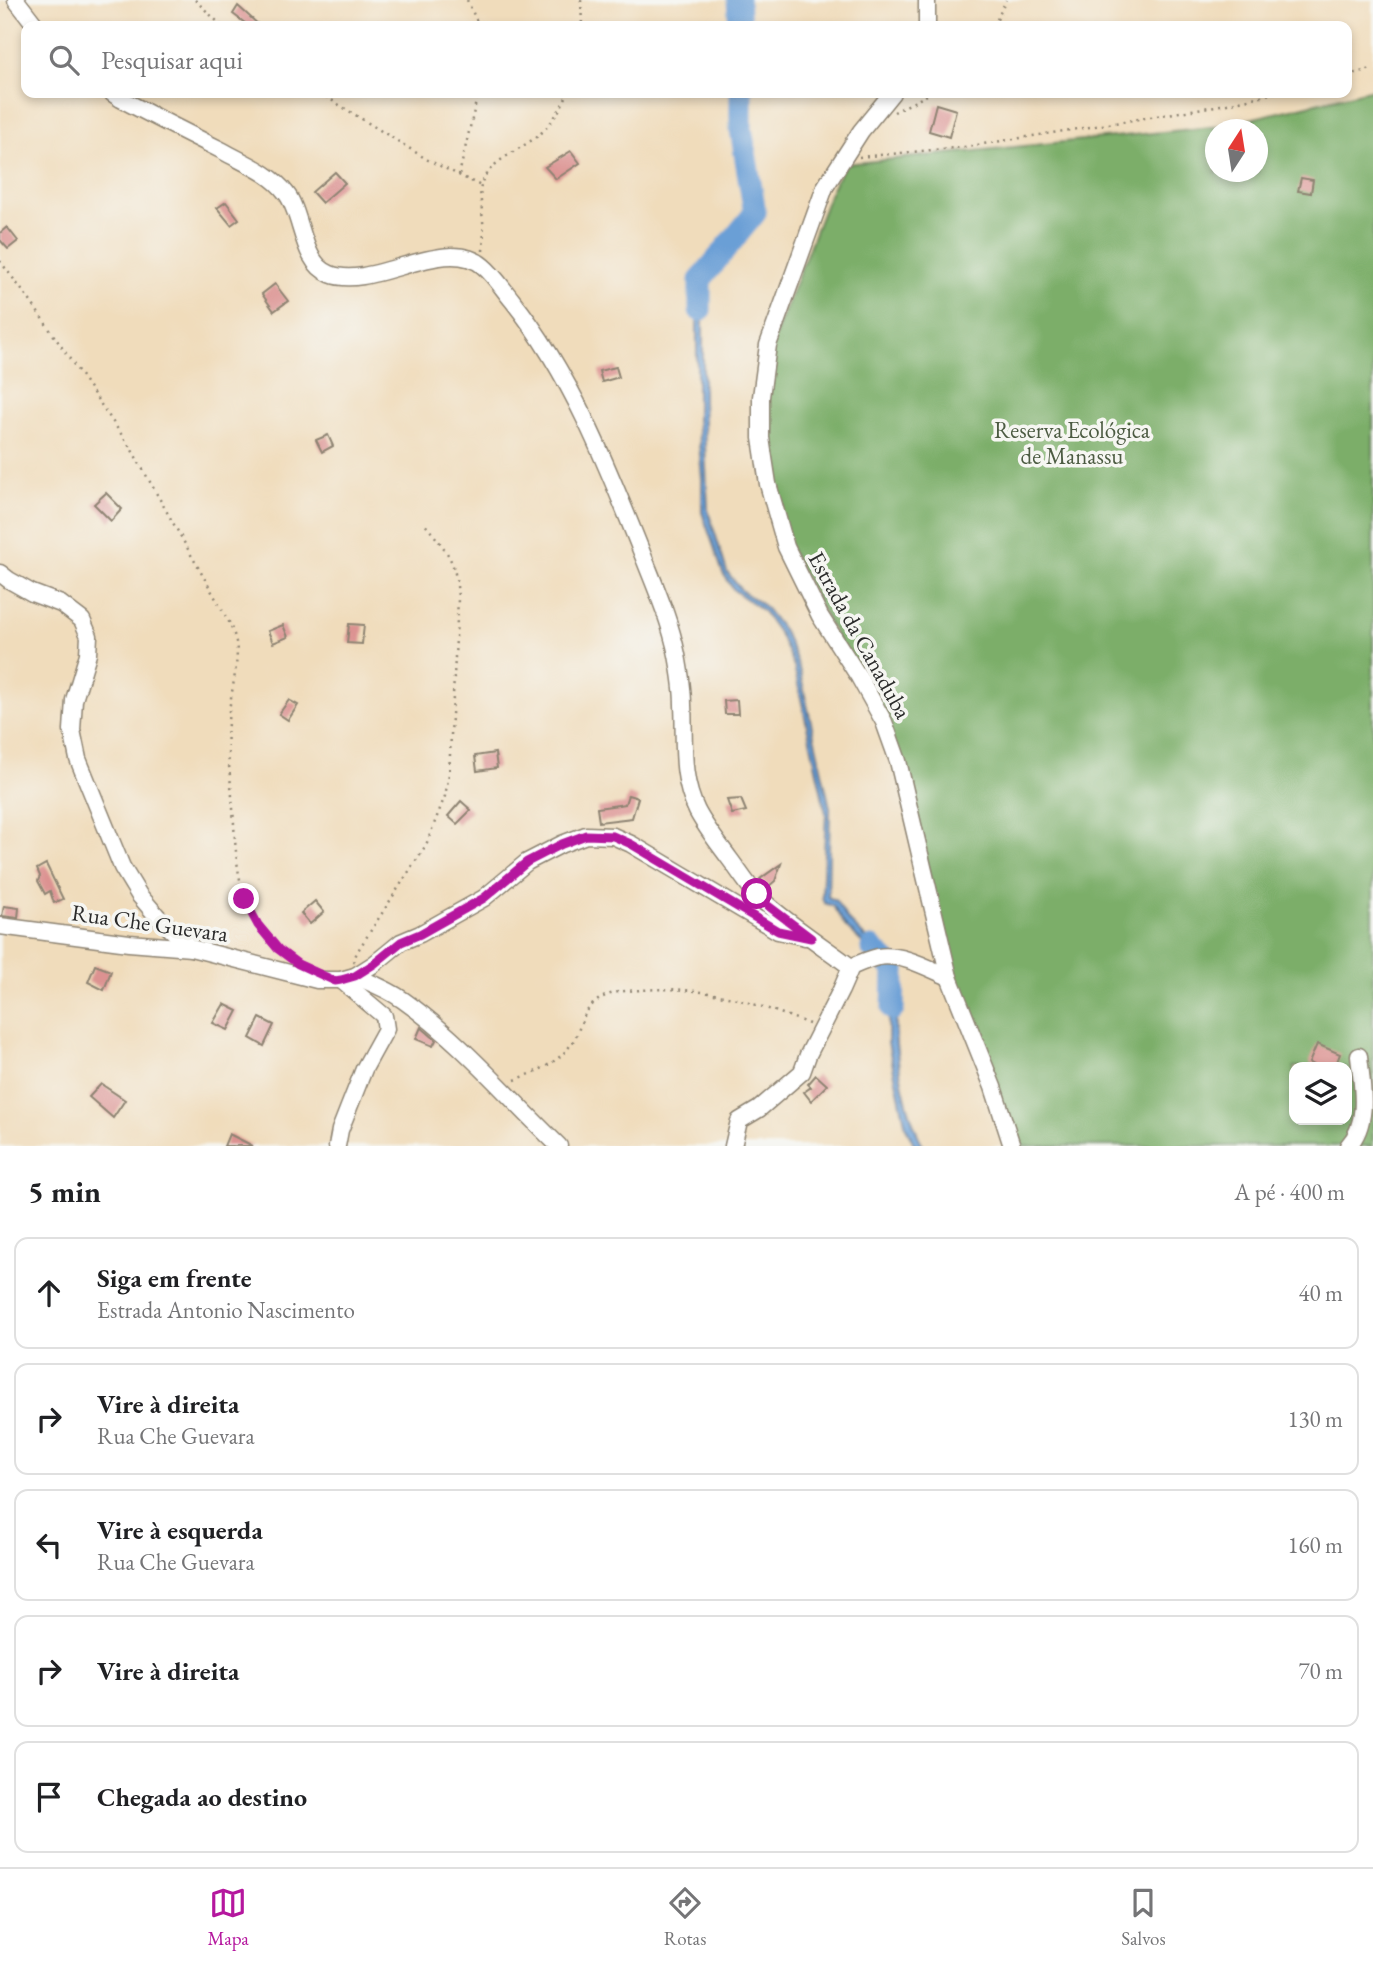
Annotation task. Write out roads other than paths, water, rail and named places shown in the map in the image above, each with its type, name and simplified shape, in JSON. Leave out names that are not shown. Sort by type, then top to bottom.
[{"type":"street","points":[[16,0],[32,21]]},
{"type":"street","points":[[927,21],[928,0]]},
{"type":"street","points":[[120,98],[264,173],[286,192],[296,211],[300,232],[312,258],[327,274],[362,276],[454,256],[468,258],[482,265],[525,317],[552,357],[584,418],[627,516],[674,639],[683,703],[685,769],[696,809],[746,883],[767,905],[851,967]]},
{"type":"street","name":"Estrada da Canaduba","points":[[888,98],[861,131],[825,187],[768,345],[761,397],[761,438],[768,484],[786,547],[820,616],[884,722],[898,761],[949,977],[993,1087],[1012,1146]]},
{"type":"street","points":[[0,572],[32,593],[61,604],[82,620],[89,636],[88,654],[74,700],[72,730],[78,759],[122,867],[139,895],[157,916],[191,947]]},
{"type":"street","points":[[337,1146],[355,1090],[386,1030],[384,1016],[348,978],[374,964],[401,942],[484,898],[527,862],[562,844],[586,835],[613,836],[778,931],[811,938]]},
{"type":"street","name":"Rua Che Guevara","points":[[0,926],[129,943],[191,947],[317,980],[348,978],[385,989],[429,1020],[495,1076],[559,1146]]},
{"type":"street","points":[[733,1146],[739,1121],[759,1110],[802,1072],[851,967],[879,957],[904,959],[949,977]]},
{"type":"street","points":[[1348,1146],[1361,1120],[1363,1095],[1359,1056]]},
{"type":"water","points":[[697,278],[703,281],[703,402],[708,511],[727,572],[742,591],[764,606],[784,632],[798,664],[830,808],[828,897],[836,901],[847,919],[899,972],[889,968],[846,927],[833,906],[824,903],[822,897],[826,813],[794,666],[780,635],[762,610],[734,590],[723,573],[702,512],[697,418]]},
{"type":"water","points":[[889,978],[899,979],[896,1045],[902,1084],[923,1146],[915,1146],[906,1127],[888,1043]]},
{"type":"waterway","points":[[738,0],[740,21]]},
{"type":"waterway","points":[[700,310],[700,280],[755,213],[741,129],[741,98]]},
{"type":"waterway","points":[[872,948],[894,969],[893,1009]]},
{"type":"park label","name":"Reserva Ecológica de Manassu","points":[[1072,443]]}]
